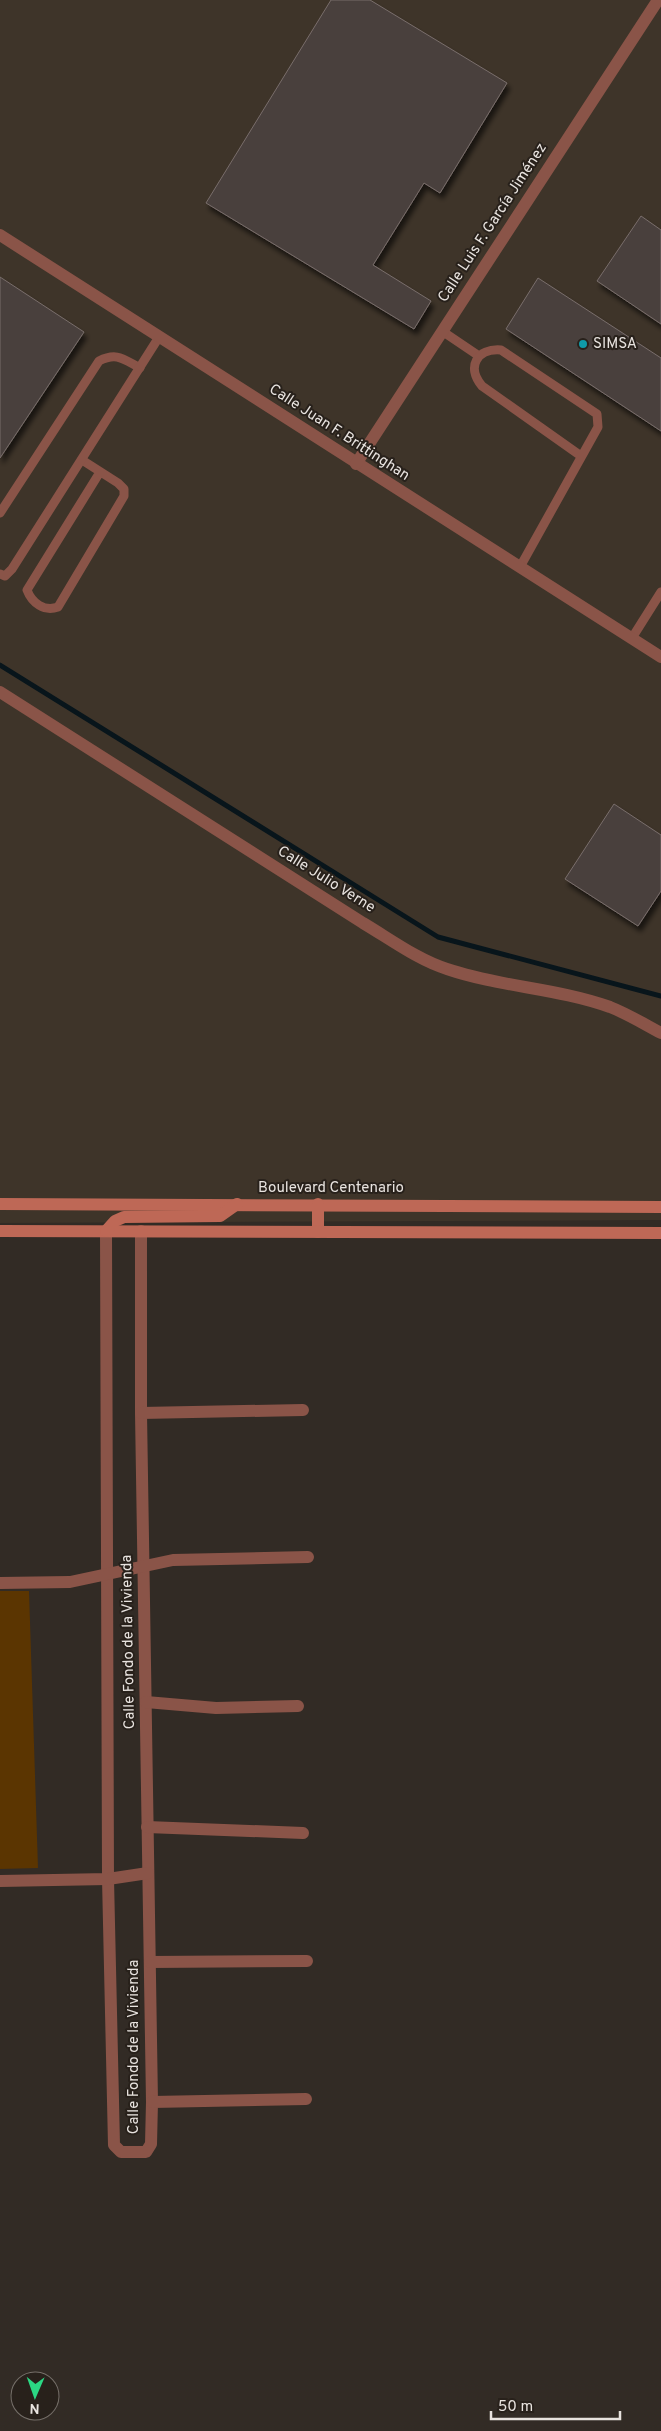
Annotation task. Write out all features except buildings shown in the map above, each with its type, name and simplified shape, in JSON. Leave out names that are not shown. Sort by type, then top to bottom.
[{"type":"main road","name":"Boulevard Centenario","points":[[0,1204],[661,1207]]},
{"type":"main road","points":[[106,1231],[115,1221],[124,1217],[220,1216],[237,1204]]},
{"type":"main road","points":[[318,1204],[318,1232]]},
{"type":"main road","points":[[0,1231],[661,1233]]},
{"type":"street","name":"Calle Luis F. García Jiménez","points":[[356,464],[658,0]]},
{"type":"street","name":"Calle Juan F. Brittinghan","points":[[0,235],[661,657]]},
{"type":"street","name":"Calle Julio Verne","points":[[0,692],[355,918],[445,969],[476,978],[579,998],[634,1017],[661,1033]]},
{"type":"street","name":"Calle Fondo de la Vivienda","points":[[106,1231],[108,1879],[114,2146],[121,2152],[146,2152],[149,2149],[152,2102],[141,1413],[141,1231]]},
{"type":"street","points":[[141,1413],[303,1410]]},
{"type":"street","points":[[0,1583],[70,1582],[181,1560],[308,1557]]},
{"type":"street","points":[[146,1702],[216,1708],[298,1706]]},
{"type":"street","points":[[147,1828],[303,1833]]},
{"type":"street","points":[[0,1882],[108,1879],[148,1873]]},
{"type":"street","points":[[150,1962],[307,1961]]},
{"type":"street","points":[[152,2102],[306,2099]]},
{"type":"lane","points":[[442,331],[479,356]]},
{"type":"lane","points":[[0,574],[5,576],[12,569],[159,337]]},
{"type":"lane","points":[[520,567],[582,456],[598,427],[597,414],[501,350],[491,350],[479,356],[474,367],[476,378],[482,386],[582,456]]},
{"type":"lane","points":[[0,513],[99,361],[110,356],[119,356],[140,368]]},
{"type":"lane","points":[[82,460],[118,483],[124,489],[124,496],[58,607],[51,609],[43,608],[30,599],[27,590],[100,472]]},
{"type":"lane","points":[[632,638],[661,592]]},
{"type":"shaded area","points":[[0,0],[661,0],[661,1220],[0,1223]]},
{"type":"shaded area","points":[[0,1591],[29,1591],[38,1868],[0,1869]]},
{"type":"waterway","points":[[0,665],[438,937],[661,996]]},
{"type":"place","name":"SIMSA","points":[[583,344]]}]
